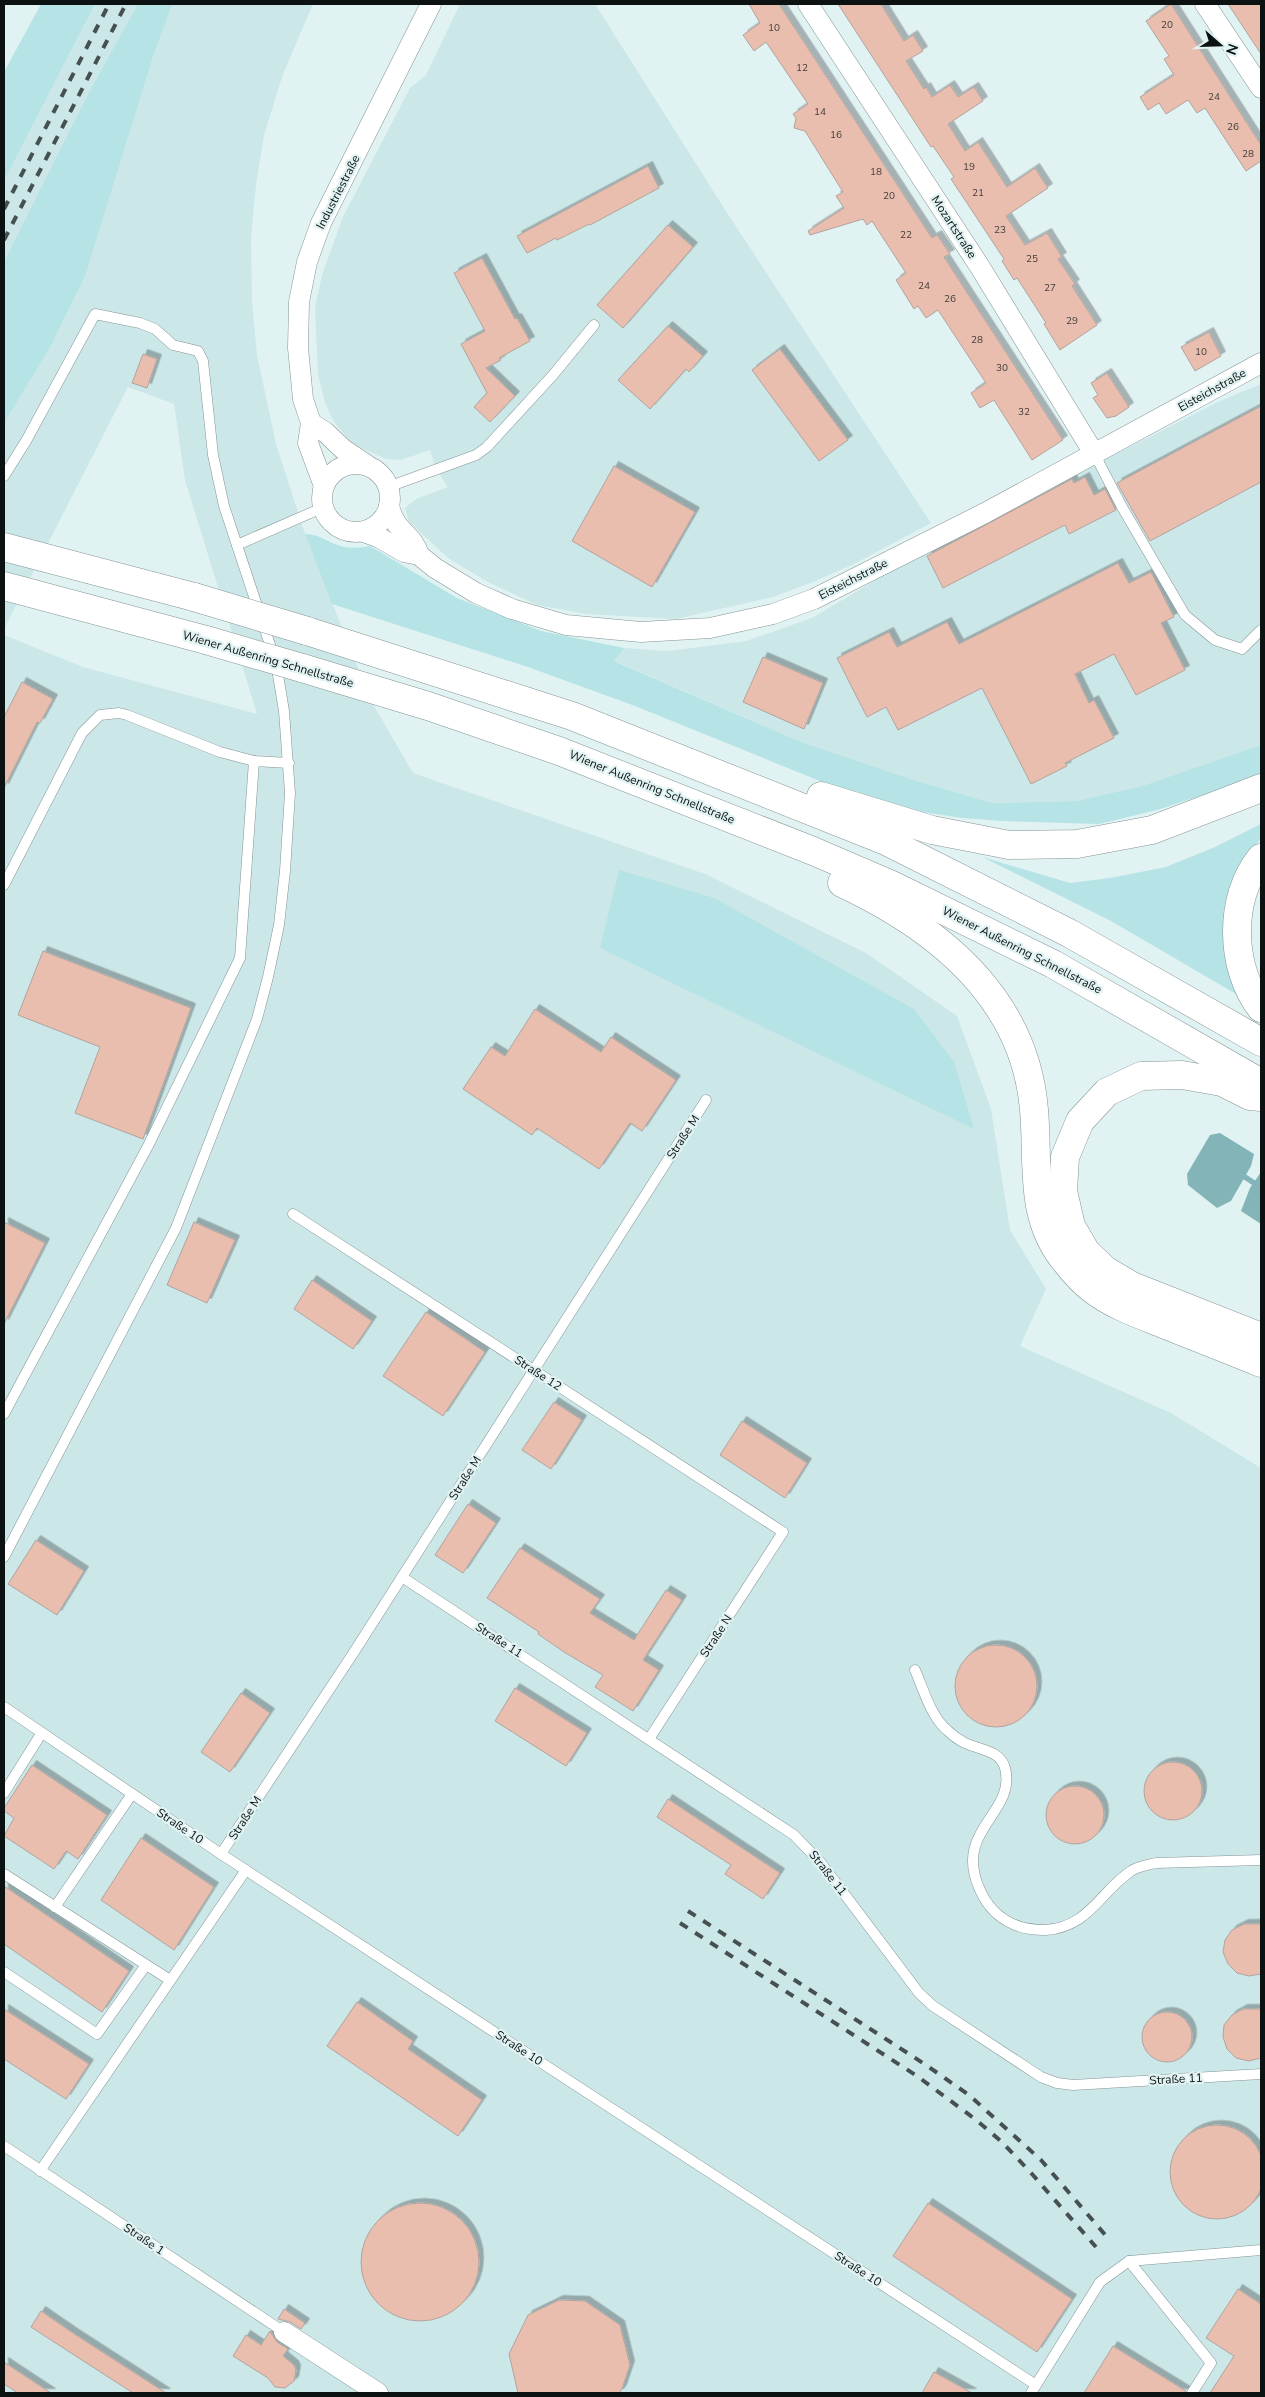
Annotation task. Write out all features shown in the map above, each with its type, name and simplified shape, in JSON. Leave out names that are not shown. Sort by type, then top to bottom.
[{"type":"highway","points":[[4,548],[194,597],[420,666],[572,716],[758,789],[886,841],[956,876],[1069,933],[1261,1042]]},
{"type":"highway","name":"Wiener Außenring Schnellstraße","points":[[4,586],[206,640],[428,706],[559,751],[814,851],[892,885],[1053,964],[1261,1083]]},
{"type":"highway","points":[[758,789],[810,792],[851,807],[932,830],[1010,845],[1077,844],[1152,830],[1261,788]]},
{"type":"highway","points":[[814,851],[832,878],[874,898],[930,934],[971,969],[1003,1012],[1026,1060],[1034,1110],[1036,1188],[1046,1229],[1064,1261],[1092,1289],[1126,1309],[1261,1363]]},
{"type":"highway","points":[[1261,858],[1241,897],[1236,936],[1242,973],[1261,1008]]},
{"type":"highway","points":[[1261,1097],[1250,1096],[1222,1082],[1182,1074],[1141,1076],[1107,1092],[1080,1121],[1065,1157],[1063,1190],[1071,1226],[1086,1252],[1105,1270],[1132,1286],[1261,1337]]},
{"type":"street","name":"Industriestraße","points":[[324,486],[308,443],[311,422],[303,398],[298,348],[299,302],[307,262],[321,223],[431,4]]},
{"type":"street","name":"Mozartstraße","points":[[808,4],[980,267],[1095,455]]},
{"type":"street","points":[[1205,4],[1261,88]]},
{"type":"street","name":"Eisteichstraße","points":[[364,532],[378,537],[404,552],[419,555],[476,593],[512,609],[566,625],[641,632],[710,628],[773,614],[814,599],[1095,455],[1261,363]]},
{"type":"street","points":[[311,422],[325,432],[343,450],[376,470],[388,486],[389,506],[379,524],[364,532],[355,533],[338,528],[326,516],[322,508],[321,497],[324,486],[329,476],[338,469],[347,465],[367,466]]},
{"type":"street","name":"Eisteichstraße","points":[[389,506],[395,524],[415,543],[419,555]]},
{"type":"street","points":[[284,2332],[378,2393]]},
{"type":"lane","points":[[4,476],[26,442],[73,358],[92,316],[100,314],[128,320],[155,329],[173,345],[198,351],[203,361],[213,454],[224,506],[276,663],[284,711],[290,794],[279,925],[257,1019],[176,1228],[4,1557]]},
{"type":"lane","points":[[388,486],[476,455],[487,447],[553,375],[594,325]]},
{"type":"lane","points":[[1095,455],[1122,507],[1185,615],[1215,640],[1242,649],[1261,630]]},
{"type":"lane","points":[[237,544],[322,508]]},
{"type":"lane","points":[[4,885],[82,733],[100,715],[119,713],[127,715],[220,752],[254,761],[289,763]]},
{"type":"lane","points":[[4,1414],[148,1146],[240,958],[254,761]]},
{"type":"lane","name":"Straße M","points":[[221,1854],[402,1577],[706,1100]]},
{"type":"lane","name":"Straße 12","points":[[292,1214],[783,1532]]},
{"type":"lane","name":"Straße N","points":[[649,1739],[783,1532]]},
{"type":"lane","name":"Straße 11","points":[[402,1577],[794,1835],[821,1863],[919,1993],[933,2006],[1042,2077],[1057,2083],[1073,2085],[1261,2074]]},
{"type":"lane","points":[[915,1670],[935,1714],[945,1728],[964,1743],[999,1757],[1005,1766],[1007,1780],[1003,1796],[980,1830],[973,1850],[973,1864],[977,1886],[989,1906],[998,1916],[1019,1927],[1039,1930],[1054,1929],[1067,1926],[1081,1919],[1130,1871],[1141,1866],[1156,1863],[1261,1860]]},
{"type":"lane","name":"Straße 10","points":[[4,1708],[221,1854],[1034,2389]]},
{"type":"lane","points":[[4,1793],[41,1734]]},
{"type":"lane","points":[[55,1907],[132,1794]]},
{"type":"lane","points":[[40,2171],[246,1870]]},
{"type":"lane","points":[[4,1874],[170,1980]]},
{"type":"lane","points":[[4,1972],[97,2034],[146,1965]]},
{"type":"lane","name":"Straße 1","points":[[4,2146],[284,2332]]},
{"type":"lane","points":[[1034,2389],[1100,2282],[1129,2261],[1261,2250]]},
{"type":"lane","points":[[1129,2261],[1211,2363],[1192,2393]]},
{"type":"shaded area","points":[[41,4],[95,4],[4,181],[4,72]]},
{"type":"shaded area","points":[[95,4],[313,4],[283,74],[264,135],[256,185],[251,238],[252,300],[257,355],[276,444],[305,534],[371,701],[413,773],[705,874],[866,953],[957,1016],[991,1109],[1010,1230],[1046,1289],[1020,1346],[1171,1413],[1261,1468],[1261,2393],[4,2393],[4,635],[83,667],[257,714],[185,480],[174,404],[128,387],[4,629],[4,181]]},
{"type":"shaded area","points":[[138,4],[172,4],[153,56],[85,276],[50,347],[4,423],[4,262],[85,100]]},
{"type":"shaded area","points":[[460,4],[595,4],[729,216],[931,523],[854,564],[813,582],[773,597],[676,619],[586,614],[537,605],[488,582],[448,558],[409,522],[405,508],[416,499],[448,487],[436,469],[430,450],[401,460],[386,459],[352,444],[334,422],[325,403],[318,374],[315,307],[322,275],[343,217],[410,88],[426,75]]},
{"type":"shaded area","points":[[1261,384],[1261,745],[1142,786],[1076,801],[992,803],[917,781],[801,742],[613,660],[624,648],[668,651],[746,641],[812,618],[923,552],[1220,401]]},
{"type":"shaded area","points":[[305,534],[323,538],[346,547],[370,546],[457,598],[541,631],[624,648],[614,661],[801,742],[917,781],[992,803],[1076,801],[1142,786],[1261,745],[1261,776],[1157,810],[1099,824],[1002,821],[963,818],[909,810],[837,788],[635,706],[528,667],[332,604]]},
{"type":"shaded area","points":[[1261,824],[1261,838],[1241,867],[1228,967],[1236,994],[1111,921],[982,857],[1070,883],[1110,878],[1166,867],[1215,847]]},
{"type":"shaded area","points":[[619,870],[714,898],[914,1009],[954,1062],[974,1129],[600,948]]},
{"type":"shaded area","points":[[1220,1133],[1254,1154],[1251,1166],[1231,1201],[1217,1208],[1188,1185],[1187,1174],[1210,1135]]},
{"type":"shaded area","points":[[1261,1172],[1261,1224],[1241,1211],[1250,1188]]},
{"type":"building","points":[[749,4],[779,4],[932,238],[937,235],[950,254],[944,257],[1063,440],[1032,460],[994,400],[980,408],[971,393],[986,383],[938,310],[926,318],[918,306],[914,309],[896,280],[906,273],[872,221],[867,225],[863,219],[810,235],[808,231],[844,208],[836,196],[843,192],[805,131],[794,128],[796,118],[793,114],[808,104],[766,42],[754,51],[743,35],[760,23]]},
{"type":"building","points":[[838,4],[881,4],[904,41],[913,35],[923,51],[906,61],[924,89],[926,87],[932,97],[950,85],[958,97],[974,87],[983,101],[948,124],[965,151],[978,142],[1007,187],[1035,168],[1048,188],[1006,216],[1025,245],[1047,233],[1062,257],[1058,259],[1075,284],[1072,286],[1097,325],[1060,350],[1044,324],[1046,323],[1017,278],[1014,280],[1002,261],[1004,259],[951,179],[954,177],[933,146],[931,147]]},
{"type":"building","points":[[1171,4],[1261,145],[1261,161],[1246,171],[1205,108],[1197,113],[1188,100],[1166,114],[1159,103],[1148,110],[1140,97],[1174,75],[1164,59],[1169,56],[1146,21]]},
{"type":"building","points":[[1228,4],[1261,4],[1261,54]]},
{"type":"building","points":[[648,166],[659,188],[590,225],[557,240],[556,238],[527,253],[517,236]]},
{"type":"building","points":[[668,225],[693,247],[623,328],[597,305]]},
{"type":"building","points":[[482,258],[515,319],[517,318],[530,341],[499,358],[501,360],[486,368],[515,396],[490,422],[474,407],[487,393],[461,344],[485,331],[454,273]]},
{"type":"building","points":[[668,326],[703,356],[689,372],[686,369],[650,409],[618,380]]},
{"type":"building","points":[[1209,332],[1221,356],[1195,371],[1181,347]]},
{"type":"building","points":[[780,349],[848,440],[819,461],[752,370]]},
{"type":"building","points":[[143,354],[157,359],[147,388],[132,383]]},
{"type":"building","points":[[1107,373],[1129,407],[1116,416],[1107,418],[1093,398],[1098,395],[1091,383]]},
{"type":"building","points":[[1261,406],[1261,482],[1150,541],[1117,483]]},
{"type":"building","points":[[614,466],[695,512],[652,587],[572,541]]},
{"type":"building","points":[[1085,477],[1094,495],[1105,489],[1116,510],[1069,534],[1065,525],[943,588],[927,556],[1072,479],[1074,483]]},
{"type":"building","points":[[1118,563],[1129,583],[1151,572],[1174,617],[1161,623],[1185,670],[1136,695],[1114,654],[1075,674],[1089,703],[1094,700],[1114,738],[1065,763],[1067,766],[1031,784],[982,688],[898,730],[886,707],[867,717],[837,658],[889,632],[897,647],[947,622],[959,644]]},
{"type":"building","points":[[763,657],[823,683],[804,729],[743,702]]},
{"type":"building","points":[[22,682],[53,699],[40,723],[37,722],[4,788],[4,717]]},
{"type":"building","points":[[43,951],[191,1008],[143,1139],[75,1113],[100,1047],[18,1015]]},
{"type":"building","points":[[535,1009],[601,1052],[611,1037],[676,1080],[642,1131],[630,1123],[599,1169],[537,1128],[532,1135],[463,1089],[491,1047],[505,1056]]},
{"type":"building","points":[[4,1222],[45,1243],[4,1324]]},
{"type":"building","points":[[194,1222],[235,1240],[207,1303],[167,1285]]},
{"type":"building","points":[[312,1280],[372,1321],[353,1349],[294,1309]]},
{"type":"building","points":[[426,1312],[485,1352],[443,1416],[383,1376]]},
{"type":"building","points":[[554,1402],[582,1420],[551,1469],[522,1450]]},
{"type":"building","points":[[742,1421],[807,1463],[785,1498],[720,1455]]},
{"type":"building","points":[[468,1504],[496,1523],[463,1573],[435,1555]]},
{"type":"building","points":[[36,1540],[84,1571],[57,1615],[8,1584]]},
{"type":"building","points":[[520,1548],[600,1599],[590,1613],[634,1640],[666,1590],[682,1600],[643,1660],[659,1670],[633,1711],[595,1687],[603,1675],[564,1652],[538,1634],[539,1632],[487,1598]]},
{"type":"building","points":[[996,1645],[1012,1648],[1025,1657],[1034,1670],[1037,1686],[1034,1702],[1025,1715],[1012,1724],[996,1727],[980,1724],[967,1715],[958,1702],[955,1686],[958,1670],[967,1657],[980,1648]]},
{"type":"building","points":[[515,1688],[587,1733],[566,1766],[495,1721]]},
{"type":"building","points":[[241,1693],[270,1713],[230,1772],[201,1752]]},
{"type":"building","points":[[1173,1762],[1184,1764],[1194,1770],[1200,1780],[1202,1791],[1200,1802],[1194,1812],[1184,1818],[1173,1820],[1162,1818],[1152,1812],[1146,1802],[1144,1791],[1146,1780],[1152,1770],[1162,1764]]},
{"type":"building","points":[[32,1765],[107,1815],[78,1859],[66,1851],[54,1869],[4,1836],[14,1818],[4,1811],[4,1808]]},
{"type":"building","points":[[1075,1786],[1086,1788],[1096,1794],[1102,1804],[1104,1815],[1102,1826],[1096,1836],[1086,1842],[1075,1844],[1064,1842],[1054,1836],[1048,1826],[1046,1815],[1048,1804],[1054,1794],[1064,1788]]},
{"type":"building","points":[[668,1799],[780,1873],[763,1899],[725,1874],[731,1865],[657,1817]]},
{"type":"building","points":[[141,1838],[214,1887],[174,1950],[101,1900]]},
{"type":"building","points":[[4,1886],[129,1971],[102,2012],[4,1944]]},
{"type":"building","points":[[1244,1924],[1261,1924],[1261,1974],[1249,1976],[1237,1973],[1228,1964],[1223,1952],[1225,1940],[1232,1930]]},
{"type":"building","points":[[357,2002],[413,2041],[408,2049],[482,2100],[458,2136],[327,2046]]},
{"type":"building","points":[[4,2009],[89,2064],[66,2099],[4,2059]]},
{"type":"building","points":[[1243,2009],[1261,2009],[1261,2058],[1249,2061],[1236,2058],[1227,2049],[1223,2037],[1224,2025],[1232,2015]]},
{"type":"building","points":[[1167,2012],[1177,2014],[1185,2019],[1190,2027],[1192,2037],[1190,2047],[1185,2055],[1177,2060],[1167,2062],[1157,2060],[1149,2055],[1144,2047],[1142,2037],[1144,2027],[1149,2019],[1157,2014]]},
{"type":"building","points":[[1217,2125],[1235,2129],[1250,2139],[1260,2154],[1264,2172],[1260,2190],[1250,2205],[1235,2215],[1217,2219],[1199,2215],[1184,2205],[1174,2190],[1170,2172],[1174,2154],[1184,2139],[1199,2129]]},
{"type":"building","points":[[420,2203],[443,2207],[462,2220],[475,2239],[479,2262],[475,2285],[462,2304],[443,2317],[420,2321],[397,2317],[378,2304],[365,2285],[361,2262],[365,2239],[378,2220],[397,2207]]},
{"type":"building","points":[[928,2203],[1072,2299],[1037,2352],[893,2256]]},
{"type":"building","points":[[1238,2289],[1261,2304],[1261,2393],[1210,2393],[1234,2356],[1206,2338]]},
{"type":"building","points":[[559,2300],[585,2301],[620,2325],[630,2365],[619,2393],[518,2393],[509,2354],[528,2315]]},
{"type":"building","points":[[284,2309],[305,2323],[301,2329],[290,2322],[278,2319]]},
{"type":"building","points":[[41,2311],[166,2393],[133,2393],[31,2327]]},
{"type":"building","points":[[270,2331],[277,2342],[288,2349],[283,2356],[294,2365],[296,2370],[294,2381],[285,2388],[275,2387],[268,2378],[233,2356],[246,2335],[261,2345]]},
{"type":"building","points":[[1113,2346],[1186,2391],[1185,2393],[1084,2393]]},
{"type":"building","points":[[4,2362],[51,2393],[18,2393],[4,2384]]},
{"type":"building","points":[[934,2372],[972,2393],[922,2393]]},
{"type":"waterway","points":[[1245,1177],[1254,1183]]},
{"type":"railway","points":[[4,209],[109,4]]},
{"type":"railway","points":[[4,240],[126,4]]},
{"type":"railway","points":[[688,1911],[926,2065],[969,2095],[1041,2160],[1107,2237]]},
{"type":"railway","points":[[680,1923],[917,2076],[975,2119],[1002,2142],[1096,2247]]}]
